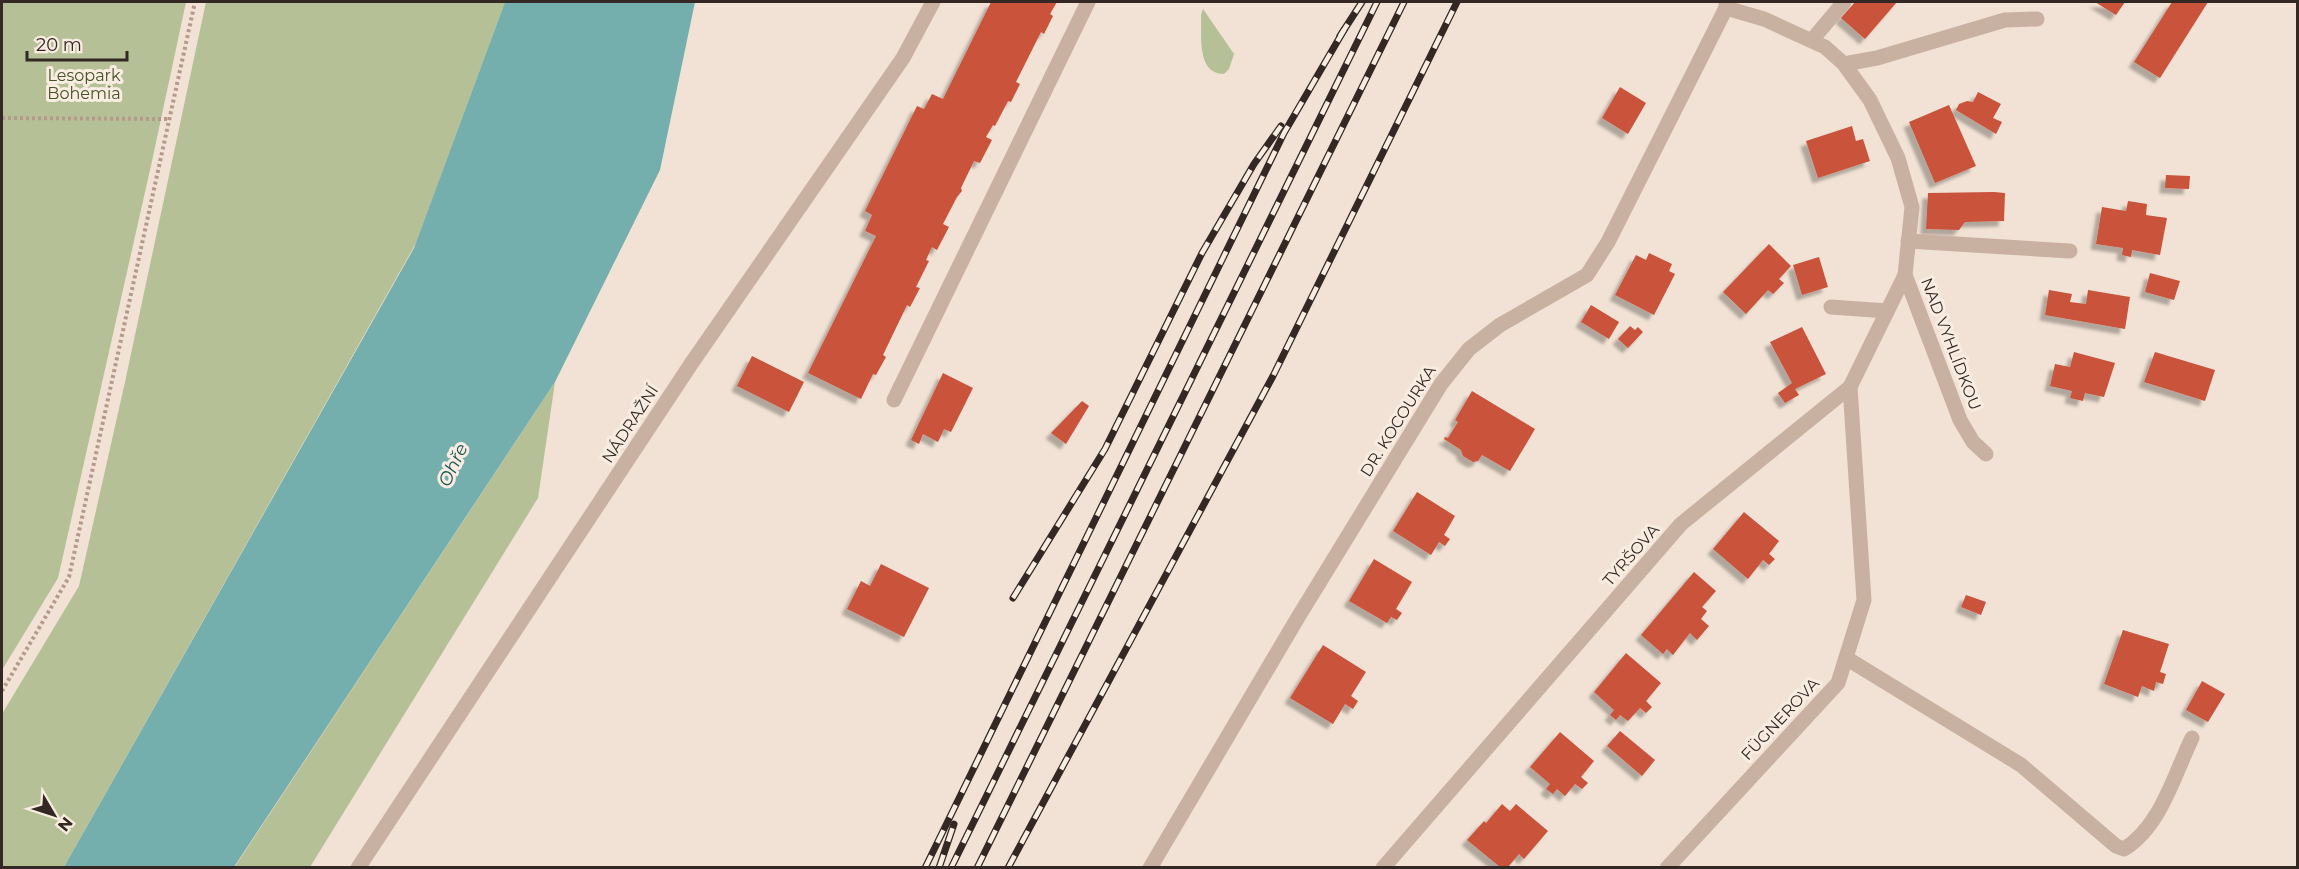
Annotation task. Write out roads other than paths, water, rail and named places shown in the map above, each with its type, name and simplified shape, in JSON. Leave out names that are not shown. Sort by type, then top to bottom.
[{"type":"street","name":"NÁDRAŽNÍ","points":[[358,867],[691,364],[903,58],[933,2]]},
{"type":"street","points":[[894,400],[1088,2]]},
{"type":"street","points":[[1812,40],[1844,2]]},
{"type":"street","name":"NAD VYHLÍDKOU","points":[[1726,5],[1764,19],[1825,47],[1844,64],[1870,100],[1898,158],[1912,207],[1905,274],[1960,420],[1973,442],[1986,453]]},
{"type":"street","name":"DR. KOCOURKA","points":[[1150,867],[1297,619],[1441,384],[1469,349],[1500,326],[1587,275],[1608,242],[1726,5]]},
{"type":"street","points":[[1844,64],[1877,58],[2005,20],[2037,19]]},
{"type":"street","points":[[1908,241],[2070,251]]},
{"type":"street","name":"TYRŠOVA","points":[[1383,867],[1681,524],[1850,387],[1905,274]]},
{"type":"street","points":[[1831,307],[1887,310]]},
{"type":"street","name":"FÜGNEROVA","points":[[1667,867],[1838,683],[1864,600],[1850,387]]},
{"type":"street","points":[[1846,658],[2021,765],[2116,846],[2124,849],[2140,837],[2155,817],[2192,738]]},
{"type":"water","name":"Ohře","points":[[505,2],[695,2],[660,170],[555,382],[234,867],[64,867],[414,248]]},
{"type":"railway","points":[[1340,36],[1362,2]]},
{"type":"railway","points":[[951,868],[1377,2]]},
{"type":"railway","points":[[977,868],[1404,2]]},
{"type":"railway","points":[[1008,868],[1273,376],[1457,2]]},
{"type":"railway","points":[[925,868],[1284,133],[1344,30]]},
{"type":"railway","points":[[1013,598],[1105,449],[1202,253],[1254,164],[1281,126]]},
{"type":"railway","points":[[939,868],[954,824]]},
{"type":"park label","name":"Lesopark Bohemia","points":[[84,84]]}]
